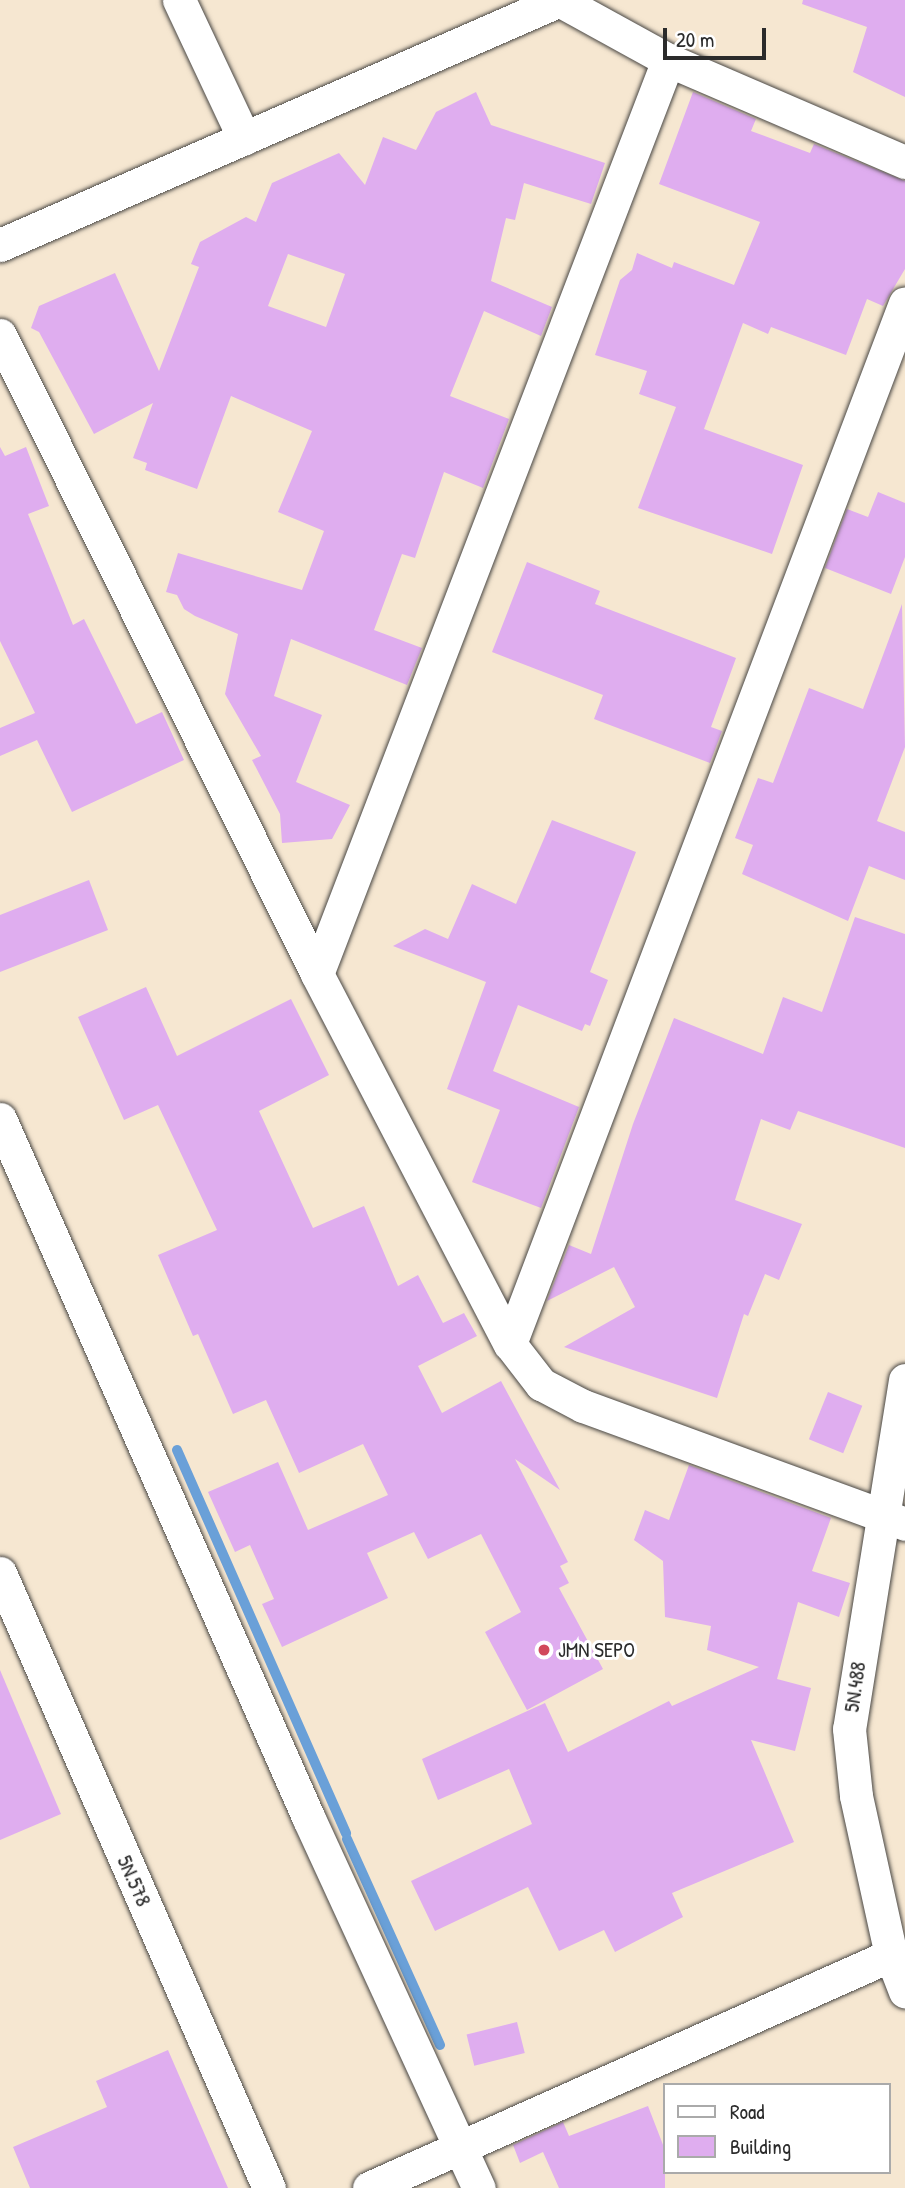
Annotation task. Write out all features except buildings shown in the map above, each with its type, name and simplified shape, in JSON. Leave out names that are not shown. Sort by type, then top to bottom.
[{"type":"street","points":[[179,0],[244,138]]},
{"type":"street","points":[[0,245],[559,0],[668,60],[905,162]]},
{"type":"street","points":[[317,974],[668,60]]},
{"type":"street","points":[[510,1344],[905,303]]},
{"type":"street","points":[[0,335],[317,974],[510,1344],[541,1384],[583,1406],[893,1520]]},
{"type":"street","points":[[3,1132],[309,1819],[479,2188]]},
{"type":"street","name":"5N.488","points":[[905,1380],[893,1520],[849,1729],[850,1763],[891,1955],[905,1991]]},
{"type":"street","name":"5N.578","points":[[0,1573],[269,2188]]},
{"type":"street","points":[[369,2188],[891,1955]]},
{"type":"waterway","points":[[177,1450],[346,1833]]},
{"type":"waterway","points":[[347,1839],[440,2045]]},
{"type":"place","name":"JMN SEPO","points":[[544,1650]]}]
